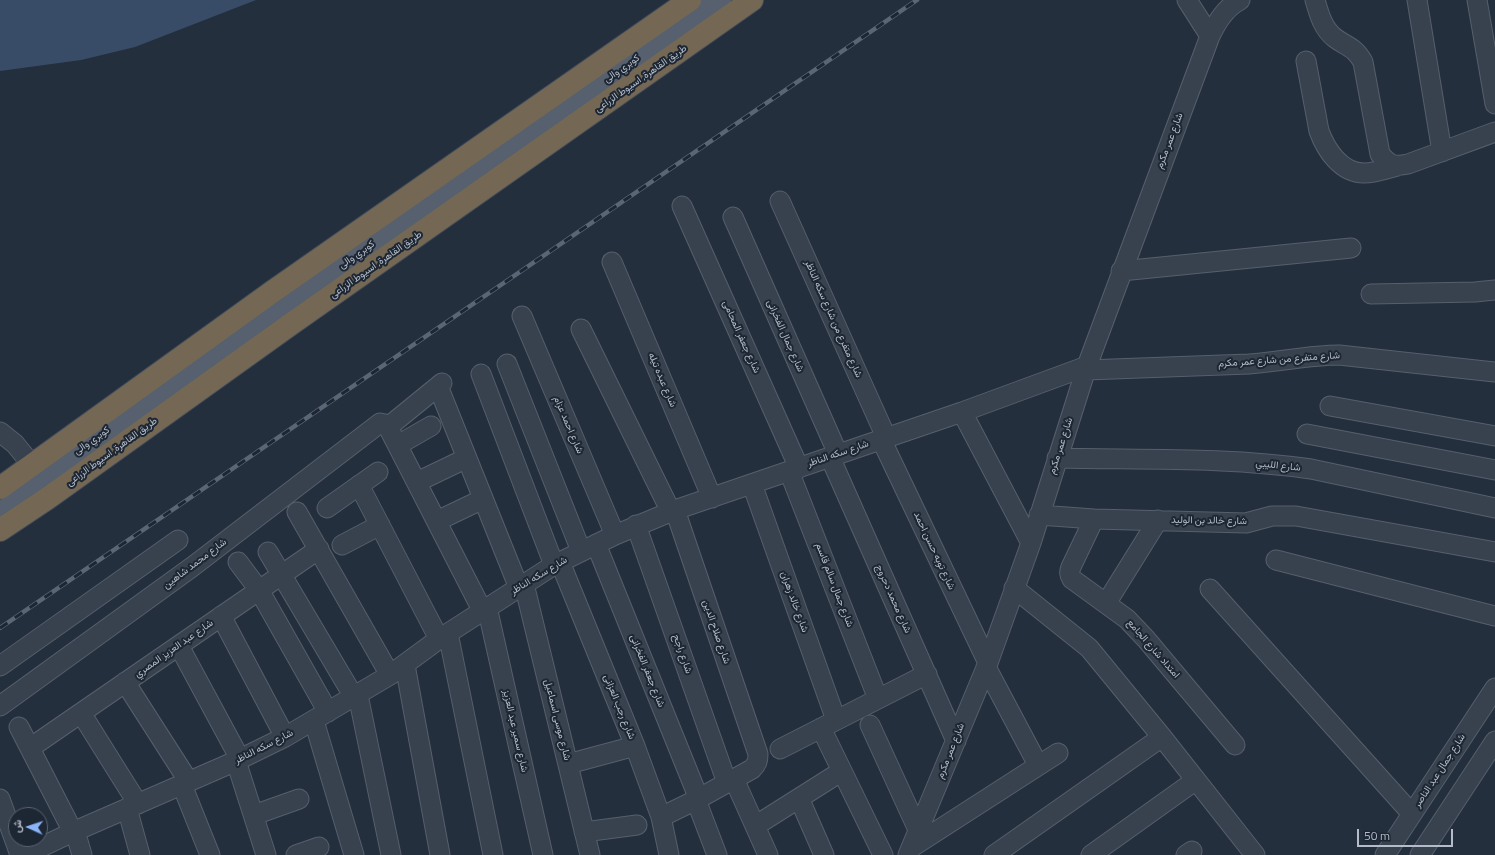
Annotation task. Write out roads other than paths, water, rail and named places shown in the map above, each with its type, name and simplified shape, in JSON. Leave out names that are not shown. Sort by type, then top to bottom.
[{"type":"highway","points":[[0,488],[272,292],[690,0]]},
{"type":"highway","name":"طريق القاهرة, اسيوط الزراعى","points":[[0,530],[48,498],[752,0]]},
{"type":"main road","name":"كوبري والى","points":[[0,518],[8,508],[51,470],[720,0]]},
{"type":"main road","name":"كوبري والى","points":[[0,507],[45,463],[182,367],[339,245]]},
{"type":"street","points":[[1186,0],[1210,36]]},
{"type":"street","name":"شارع عمر مكرم","points":[[913,845],[987,665],[1031,543],[1086,368],[1210,36],[1224,12],[1240,0]]},
{"type":"street","points":[[1315,0],[1322,21],[1327,30],[1335,38],[1352,47],[1363,62],[1380,154],[1387,162],[1397,166]]},
{"type":"street","points":[[1417,0],[1442,152]]},
{"type":"street","points":[[1477,0],[1495,104]]},
{"type":"street","points":[[1306,60],[1319,131],[1323,142],[1332,156],[1345,167],[1356,172],[1372,172],[1408,164],[1495,132]]},
{"type":"street","name":"شارع متفرع من شارع سكه الناظر","points":[[780,201],[884,438]]},
{"type":"street","name":"شارع جعفر المحامى","points":[[682,206],[794,470]]},
{"type":"street","name":"شارع جمال الفخرانى","points":[[733,217],[834,456]]},
{"type":"street","points":[[1121,271],[1351,248]]},
{"type":"street","name":"شارع عبده تيله","points":[[612,262],[712,498]]},
{"type":"street","points":[[1371,294],[1475,292],[1495,290]]},
{"type":"street","name":"شارع احمد عزام","points":[[522,316],[615,535]]},
{"type":"street","name":"شارع صلاح الدين","points":[[581,329],[673,511],[758,754],[756,765],[752,769],[731,781]]},
{"type":"street","name":"شارع متفرع من شارع عمر مكرم","points":[[1086,368],[1255,364],[1320,355],[1339,355],[1495,372]]},
{"type":"street","name":"شارع جعفر الفخرانى","points":[[508,364],[589,547],[697,800],[718,855]]},
{"type":"street","name":"شارع سكه الناظر","points":[[24,855],[74,831],[186,784],[285,737],[356,696],[397,670],[444,636],[557,563],[636,525],[1086,368]]},
{"type":"street","name":"شارع رجب العزانى","points":[[481,374],[557,563],[635,746],[661,817],[669,855]]},
{"type":"street","name":"شارع موسى اسماعيل","points":[[388,427],[440,385],[483,499],[521,586],[568,764],[590,855]]},
{"type":"street","points":[[1330,406],[1495,436]]},
{"type":"street","points":[[962,412],[1031,543]]},
{"type":"street","name":"شارع محمد شاهين","points":[[0,706],[192,567],[376,425],[380,423],[385,424],[388,427]]},
{"type":"street","points":[[398,445],[431,426]]},
{"type":"street","name":"شارع سمير عبد العزيز","points":[[388,427],[485,609],[543,855]]},
{"type":"street","points":[[0,432],[15,444],[32,465]]},
{"type":"street","points":[[1307,434],[1495,470]]},
{"type":"street","name":"شارع توبه حسن احمد","points":[[884,438],[987,665],[1038,765]]},
{"type":"street","name":"شارع محمد دحروج","points":[[834,456],[926,674],[956,740]]},
{"type":"street","points":[[417,482],[467,458]]},
{"type":"street","name":"شارع الليبي","points":[[1058,458],[1240,462],[1288,466],[1311,469],[1495,508]]},
{"type":"street","name":"شارع جمال سالم قاسم","points":[[794,470],[878,699]]},
{"type":"street","points":[[327,508],[378,472]]},
{"type":"street","name":"شارع خالد زهران","points":[[752,484],[829,724],[842,771],[883,855]]},
{"type":"street","points":[[360,485],[380,525],[444,636],[493,855]]},
{"type":"street","points":[[437,521],[483,499]]},
{"type":"street","points":[[297,512],[397,670],[440,855]]},
{"type":"street","name":"شارع خالد بن الوليد","points":[[1039,515],[1094,519],[1246,523],[1272,516],[1296,516],[1495,552]]},
{"type":"street","name":"امتداد شارع الجامع","points":[[1094,519],[1069,571],[1070,575],[1127,619],[1146,639],[1235,746]]},
{"type":"street","points":[[1106,602],[1158,520]]},
{"type":"street","points":[[342,545],[380,525]]},
{"type":"street","name":"شارع راجح","points":[[636,525],[731,781],[755,826],[768,855]]},
{"type":"street","points":[[0,666],[178,540]]},
{"type":"street","name":"شارع عبد العزيز المصري","points":[[30,748],[319,549]]},
{"type":"street","points":[[268,552],[356,696],[391,855]]},
{"type":"street","points":[[1276,560],[1495,616]]},
{"type":"street","points":[[238,562],[259,590],[321,716],[354,855]]},
{"type":"street","points":[[1014,588],[1089,648],[1162,737],[1255,855]]},
{"type":"street","points":[[1210,589],[1412,814]]},
{"type":"street","points":[[221,616],[285,737]]},
{"type":"street","points":[[179,646],[238,760],[266,855]]},
{"type":"street","points":[[780,749],[926,674]]},
{"type":"street","points":[[125,682],[186,784],[210,855]]},
{"type":"street","name":"شارع جمال عبد الناصر","points":[[1385,855],[1495,688]]},
{"type":"street","points":[[81,713],[133,806],[140,855]]},
{"type":"street","points":[[870,725],[913,845],[1058,753]]},
{"type":"street","points":[[19,727],[74,831],[82,855]]},
{"type":"street","points":[[994,855],[1162,737]]},
{"type":"street","points":[[1420,855],[1495,741]]},
{"type":"street","points":[[568,764],[635,746]]},
{"type":"street","points":[[755,826],[842,771]]},
{"type":"street","points":[[1091,855],[1196,780]]},
{"type":"street","points":[[661,817],[697,800],[731,781]]},
{"type":"street","points":[[799,798],[824,855]]},
{"type":"street","points":[[0,799],[20,855]]},
{"type":"street","points":[[254,815],[299,799]]},
{"type":"street","points":[[584,832],[638,825]]},
{"type":"street","points":[[296,855],[319,847]]},
{"type":"water","points":[[0,0],[256,0],[135,47],[81,60],[0,71]]},
{"type":"railway","points":[[0,628],[917,0]]}]
